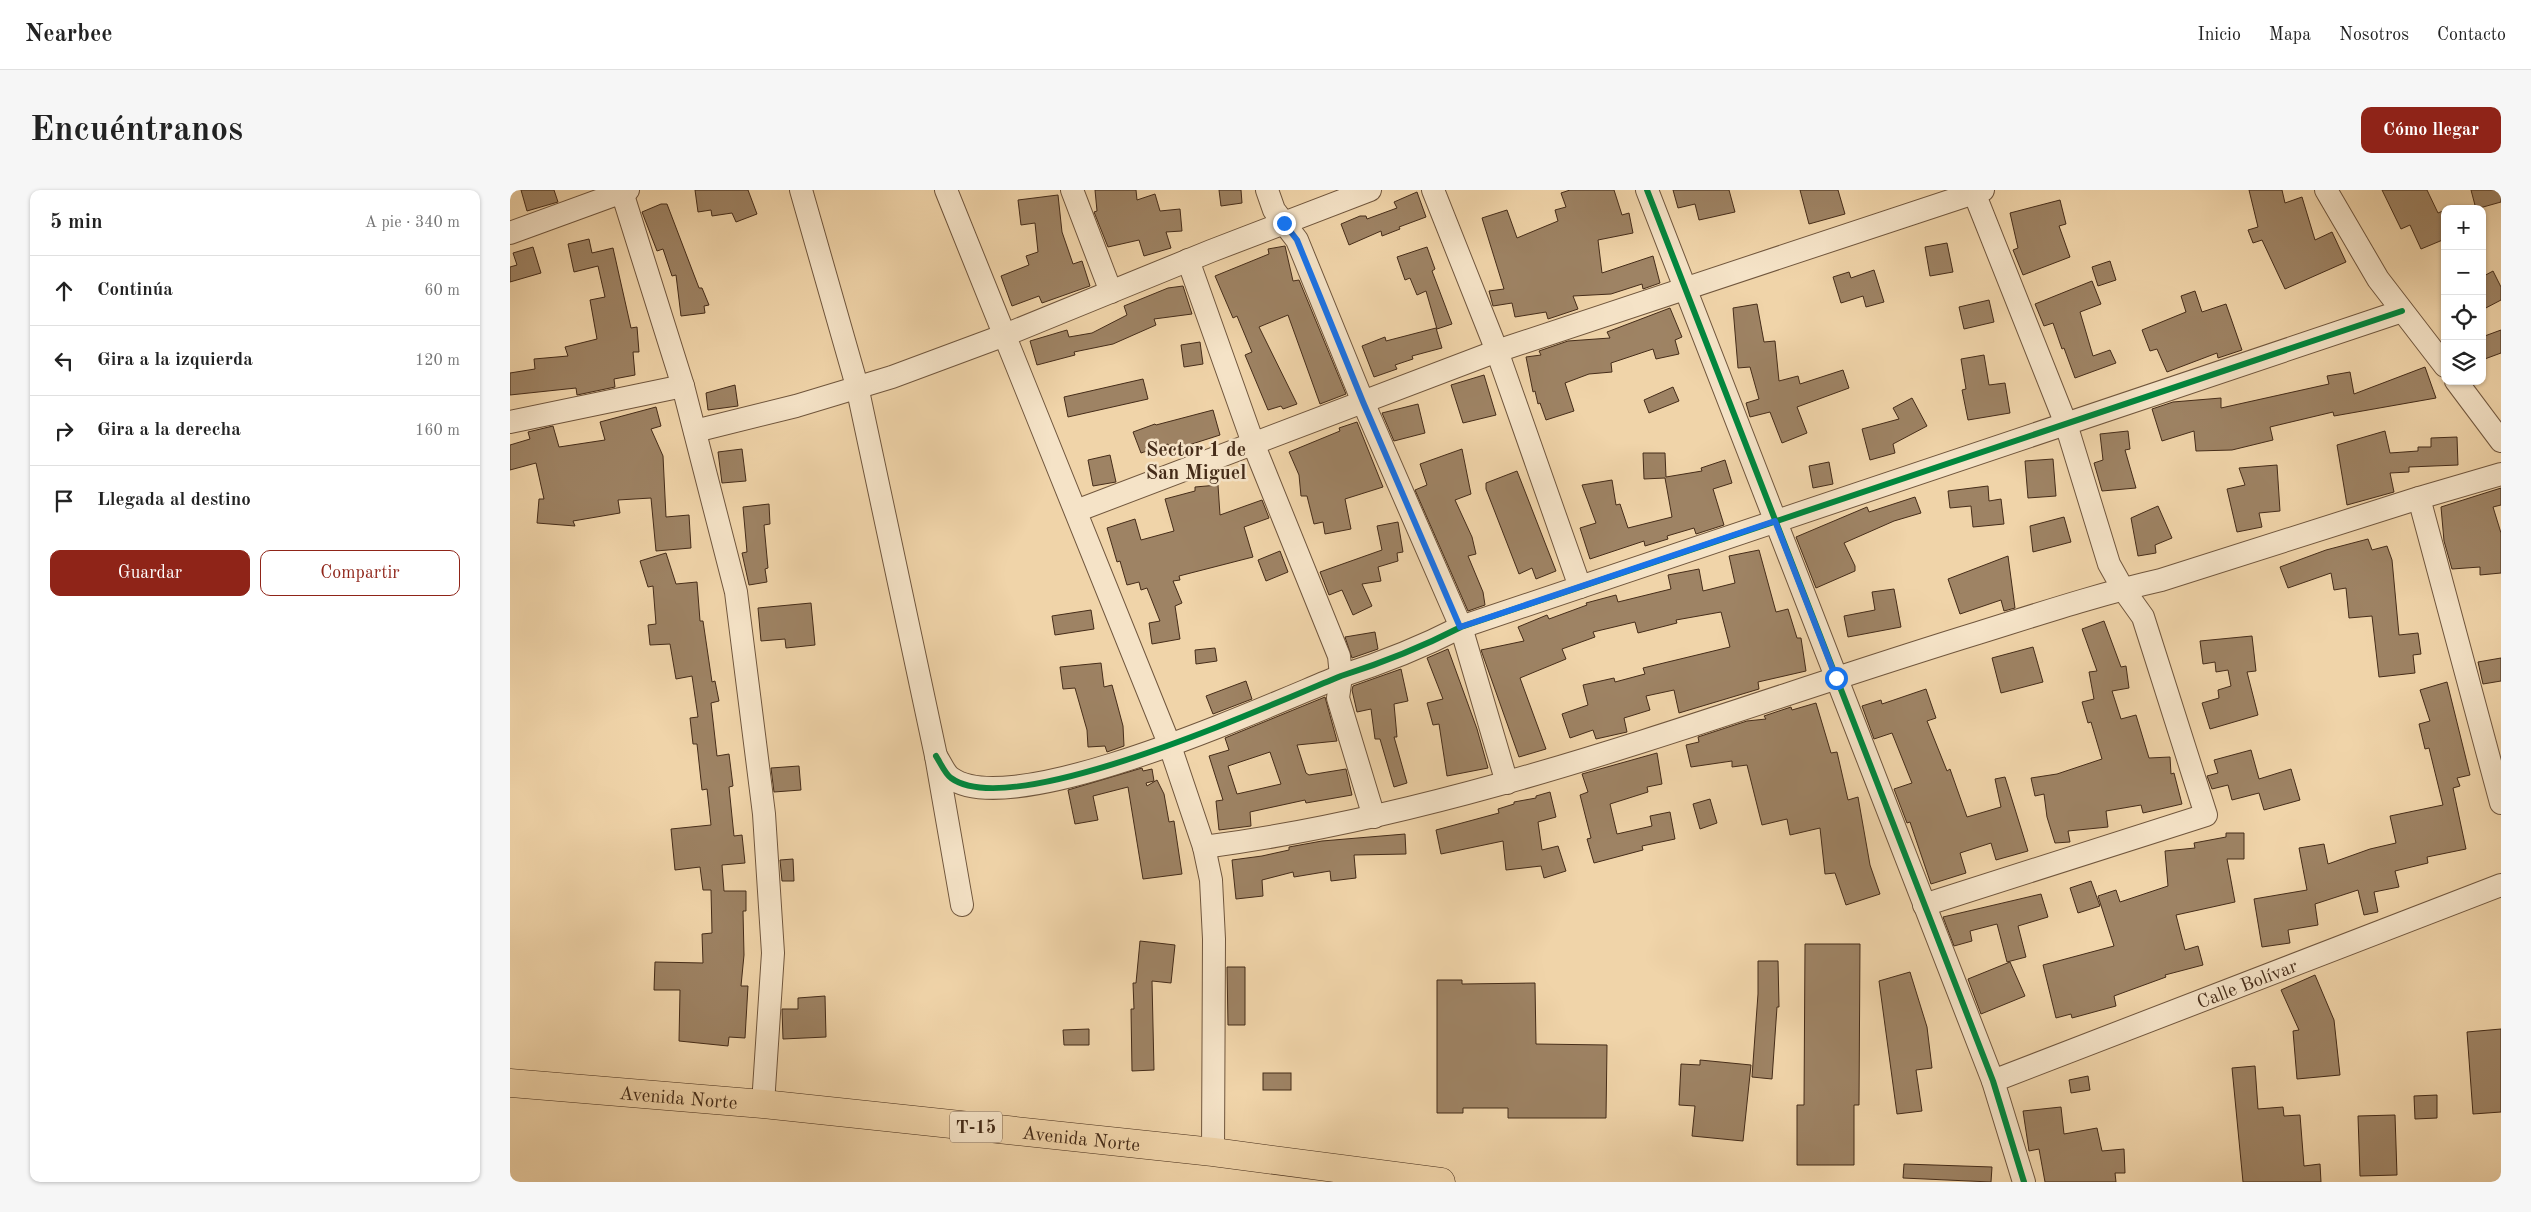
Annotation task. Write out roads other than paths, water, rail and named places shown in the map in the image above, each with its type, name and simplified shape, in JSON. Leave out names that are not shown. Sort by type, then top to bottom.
[{"type":"highway","name":"Avenida Norte","points":[[510,1083],[763,1104],[1213,1152],[1441,1182]]},
{"type":"street","points":[[800,190],[857,386],[936,756],[962,905]]},
{"type":"street","points":[[946,190],[1170,746],[1204,847],[1211,880],[1214,939],[1213,1152]]},
{"type":"street","points":[[1072,190],[1111,292]]},
{"type":"street","points":[[1267,190],[1274,210],[1297,240],[1363,402],[1460,627],[1507,784]]},
{"type":"street","points":[[696,431],[796,406],[892,376],[1005,335],[1188,260],[1370,190]]},
{"type":"street","points":[[1433,190],[1497,351],[1580,587]]},
{"type":"street","points":[[1647,190],[1993,1081],[2024,1182]]},
{"type":"street","points":[[2326,190],[2378,279],[2441,361]]},
{"type":"street","points":[[510,232],[625,191],[683,386],[736,592],[764,814],[773,953],[763,1104]]},
{"type":"street","points":[[1076,511],[1497,351],[1977,191],[2066,424],[2109,564],[2142,617],[2206,815],[1924,905]]},
{"type":"street","points":[[1188,260],[1253,443],[1339,656],[1341,676],[1338,698],[1374,817]]},
{"type":"street","points":[[936,756],[950,778],[979,788],[1008,788],[1045,783],[1170,746],[1341,676],[1370,667],[1430,643],[1460,627],[2402,311]]},
{"type":"street","points":[[2459,385],[2501,441]]},
{"type":"street","points":[[510,422],[683,386]]},
{"type":"street","points":[[1204,847],[1251,841],[1374,817],[1507,784],[1836,678],[2123,589],[2161,580],[2501,474]]},
{"type":"street","points":[[2419,498],[2501,803]]},
{"type":"street","name":"Calle Bolívar","points":[[1993,1081],[2501,885]]},
{"type":"street","points":[[510,1097],[553,1088]]},
{"type":"district","name":"Sector 1 de San Miguel","points":[[1196,460]]}]
